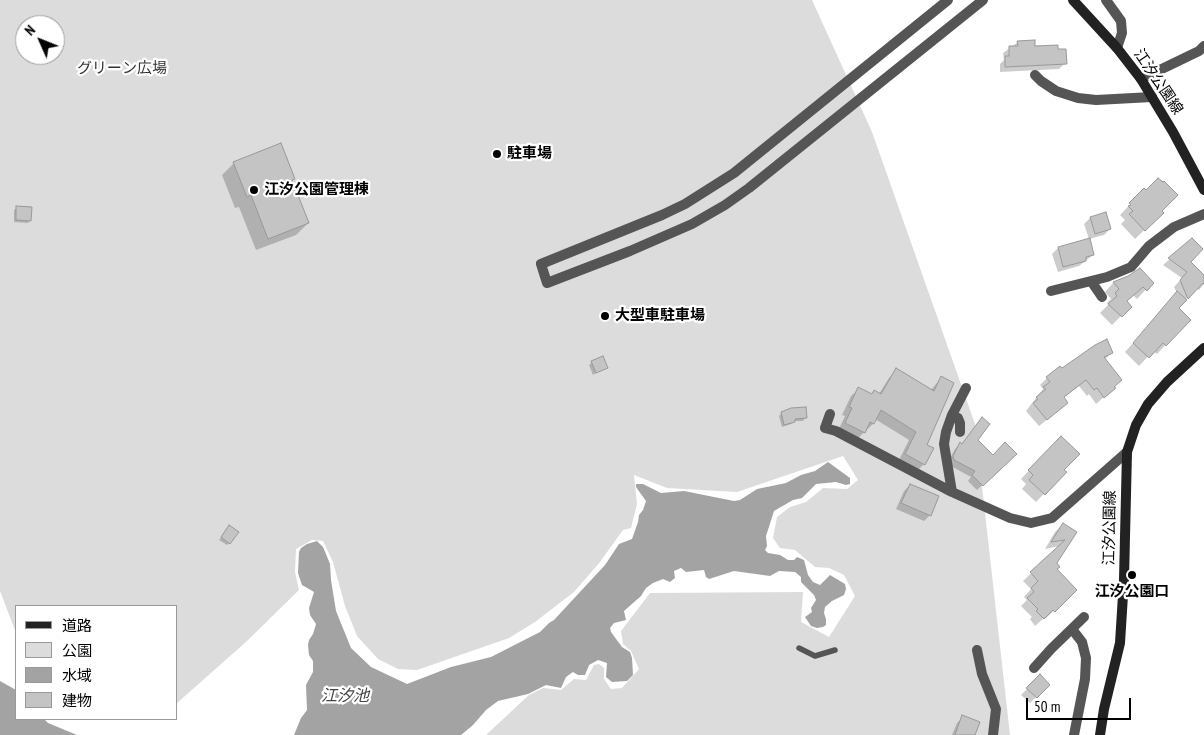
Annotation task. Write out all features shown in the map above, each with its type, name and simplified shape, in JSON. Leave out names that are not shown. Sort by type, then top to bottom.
[{"type":"main road","name":"江汐公園線","points":[[1073,0],[1117,48],[1141,79],[1173,132],[1204,190]]},
{"type":"main road","name":"江汐公園線","points":[[1100,735],[1120,643],[1124,579],[1127,452],[1136,425],[1148,404],[1167,382],[1204,348]]},
{"type":"street","points":[[948,0],[734,173],[669,212],[541,264],[547,283],[692,224],[725,205],[749,188],[983,0]]},
{"type":"street","points":[[1106,0],[1121,21],[1122,33],[1117,48]]},
{"type":"street","points":[[1141,79],[1199,51],[1204,46]]},
{"type":"street","points":[[1035,75],[1056,91],[1078,98],[1096,100],[1152,97]]},
{"type":"street","points":[[1051,291],[1091,281],[1130,267],[1150,246],[1174,227],[1204,214]]},
{"type":"street","points":[[1091,281],[1102,297]]},
{"type":"street","points":[[952,492],[944,444],[952,415],[966,388]]},
{"type":"street","points":[[830,414],[825,428],[836,431],[952,492],[1010,518],[1031,523],[1052,518],[1127,452]]},
{"type":"street","points":[[952,415],[958,418],[960,432]]},
{"type":"street","points":[[1034,668],[1084,617]]},
{"type":"street","points":[[1072,629],[1082,642],[1086,658],[1085,679],[1074,735]]},
{"type":"street","points":[[977,650],[982,674],[996,709],[993,735]]},
{"type":"lane","points":[[799,648],[815,656],[834,650]]},
{"type":"green space","name":"グリーン広場","points":[[0,0],[812,0],[872,132],[975,424],[1010,735],[486,735],[529,695],[543,688],[561,690],[574,679],[586,680],[594,665],[599,664],[604,668],[604,679],[611,689],[622,688],[639,669],[631,651],[623,644],[621,631],[650,593],[803,592],[801,622],[829,637],[855,596],[844,575],[829,568],[815,567],[795,550],[780,548],[773,538],[777,517],[790,507],[806,502],[823,488],[847,489],[858,480],[843,456],[737,492],[667,488],[634,475],[637,504],[631,528],[623,530],[600,562],[574,592],[535,622],[509,638],[417,670],[398,669],[378,659],[357,636],[345,606],[333,562],[323,541],[312,540],[296,549],[295,572],[299,590],[247,641],[178,702],[178,605],[15,605],[15,630],[0,591]]},
{"type":"water","name":"江汐池","points":[[828,462],[850,478],[850,484],[846,485],[836,482],[816,484],[802,498],[793,500],[774,511],[766,536],[767,546],[765,550],[768,553],[780,555],[788,560],[794,560],[797,557],[804,560],[808,575],[813,582],[820,585],[830,575],[845,584],[844,595],[825,607],[826,625],[823,627],[811,626],[805,617],[812,612],[811,608],[816,600],[814,595],[801,582],[801,577],[795,572],[779,571],[770,576],[734,571],[709,579],[706,577],[704,570],[686,572],[681,568],[674,571],[675,578],[670,582],[663,579],[646,588],[641,596],[624,611],[626,620],[614,623],[610,628],[622,647],[630,652],[632,658],[633,675],[627,681],[612,682],[606,677],[607,663],[598,660],[589,665],[585,675],[578,675],[573,672],[566,677],[561,688],[546,685],[528,694],[498,701],[461,735],[294,735],[301,718],[307,710],[306,685],[313,672],[313,661],[309,655],[308,645],[316,624],[310,615],[309,608],[314,592],[302,585],[298,573],[299,552],[307,544],[317,541],[323,547],[326,554],[330,564],[336,611],[351,648],[371,667],[407,684],[451,667],[491,657],[540,632],[554,620],[605,565],[619,544],[632,539],[639,515],[646,501],[636,487],[636,484],[643,484],[661,493],[684,491],[734,501],[740,500],[757,489],[786,483],[801,475],[815,471]]},
{"type":"water","points":[[0,681],[15,689],[15,720],[45,720],[77,735],[0,735]]},
{"type":"building","points":[[1035,40],[1035,46],[1058,45],[1058,49],[1066,49],[1067,64],[1005,67],[1005,56],[1009,56],[1009,46],[1018,46],[1017,41]]},
{"type":"building","name":"江汐公園管理棟","points":[[281,143],[295,179],[292,180],[309,223],[268,239],[251,195],[247,197],[233,162]]},
{"type":"building","points":[[1158,178],[1164,181],[1178,195],[1162,211],[1164,213],[1145,231],[1129,214],[1133,211],[1128,206],[1131,205],[1129,203],[1144,188],[1146,190]]},
{"type":"building","points":[[16,206],[32,207],[31,221],[16,220]]},
{"type":"building","points":[[1106,212],[1111,229],[1095,234],[1090,217]]},
{"type":"building","points":[[1090,238],[1094,255],[1086,257],[1086,261],[1063,267],[1058,247]]},
{"type":"building","points":[[1192,238],[1203,249],[1191,262],[1204,275],[1204,284],[1188,299],[1180,280],[1187,272],[1168,258]]},
{"type":"building","points":[[1140,268],[1154,283],[1147,291],[1143,287],[1127,301],[1132,307],[1122,317],[1108,304],[1117,296],[1115,293],[1119,289],[1113,282],[1128,276]]},
{"type":"building","points":[[1177,291],[1187,300],[1179,308],[1191,320],[1166,346],[1163,343],[1149,358],[1133,343]]},
{"type":"building","points":[[1107,339],[1113,353],[1104,357],[1122,380],[1104,398],[1097,388],[1094,390],[1086,380],[1064,397],[1068,403],[1047,420],[1033,403],[1038,399],[1036,397],[1046,389],[1043,387],[1050,382],[1046,377],[1060,366],[1062,368]]},
{"type":"building","points":[[603,356],[608,368],[596,373],[591,361]]},
{"type":"building","points":[[896,368],[934,391],[941,376],[954,383],[927,445],[934,448],[925,465],[905,454],[916,432],[881,410],[874,424],[870,422],[865,433],[845,423],[852,408],[849,407],[858,387],[872,394],[874,390],[881,394]]},
{"type":"building","points":[[806,407],[807,418],[795,419],[795,422],[784,425],[781,412],[791,408]]},
{"type":"building","points":[[982,417],[990,424],[978,440],[993,455],[1005,442],[1017,454],[983,486],[972,475],[975,471],[954,460],[953,456],[960,442],[962,444]]},
{"type":"building","points":[[1061,436],[1080,454],[1064,470],[1067,472],[1045,495],[1029,480],[1033,475],[1028,470]]},
{"type":"building","points":[[910,484],[939,496],[931,516],[901,503]]},
{"type":"building","points":[[1063,523],[1077,532],[1057,563],[1060,567],[1057,569],[1077,590],[1055,612],[1053,610],[1044,619],[1036,611],[1038,609],[1027,598],[1034,592],[1031,588],[1038,581],[1030,572],[1065,540],[1051,542]]},
{"type":"building","points":[[229,525],[239,532],[230,544],[221,537]]},
{"type":"building","points":[[1040,674],[1050,685],[1037,698],[1026,688]]},
{"type":"building","points":[[962,715],[980,722],[975,735],[955,735]]},
{"type":"place","name":"駐車場","points":[[497,154]]},
{"type":"place","name":"江汐公園管理棟","points":[[254,190]]},
{"type":"place","name":"大型車駐車場","points":[[605,316]]},
{"type":"place","name":"江汐公園口","points":[[1132,575]]}]
